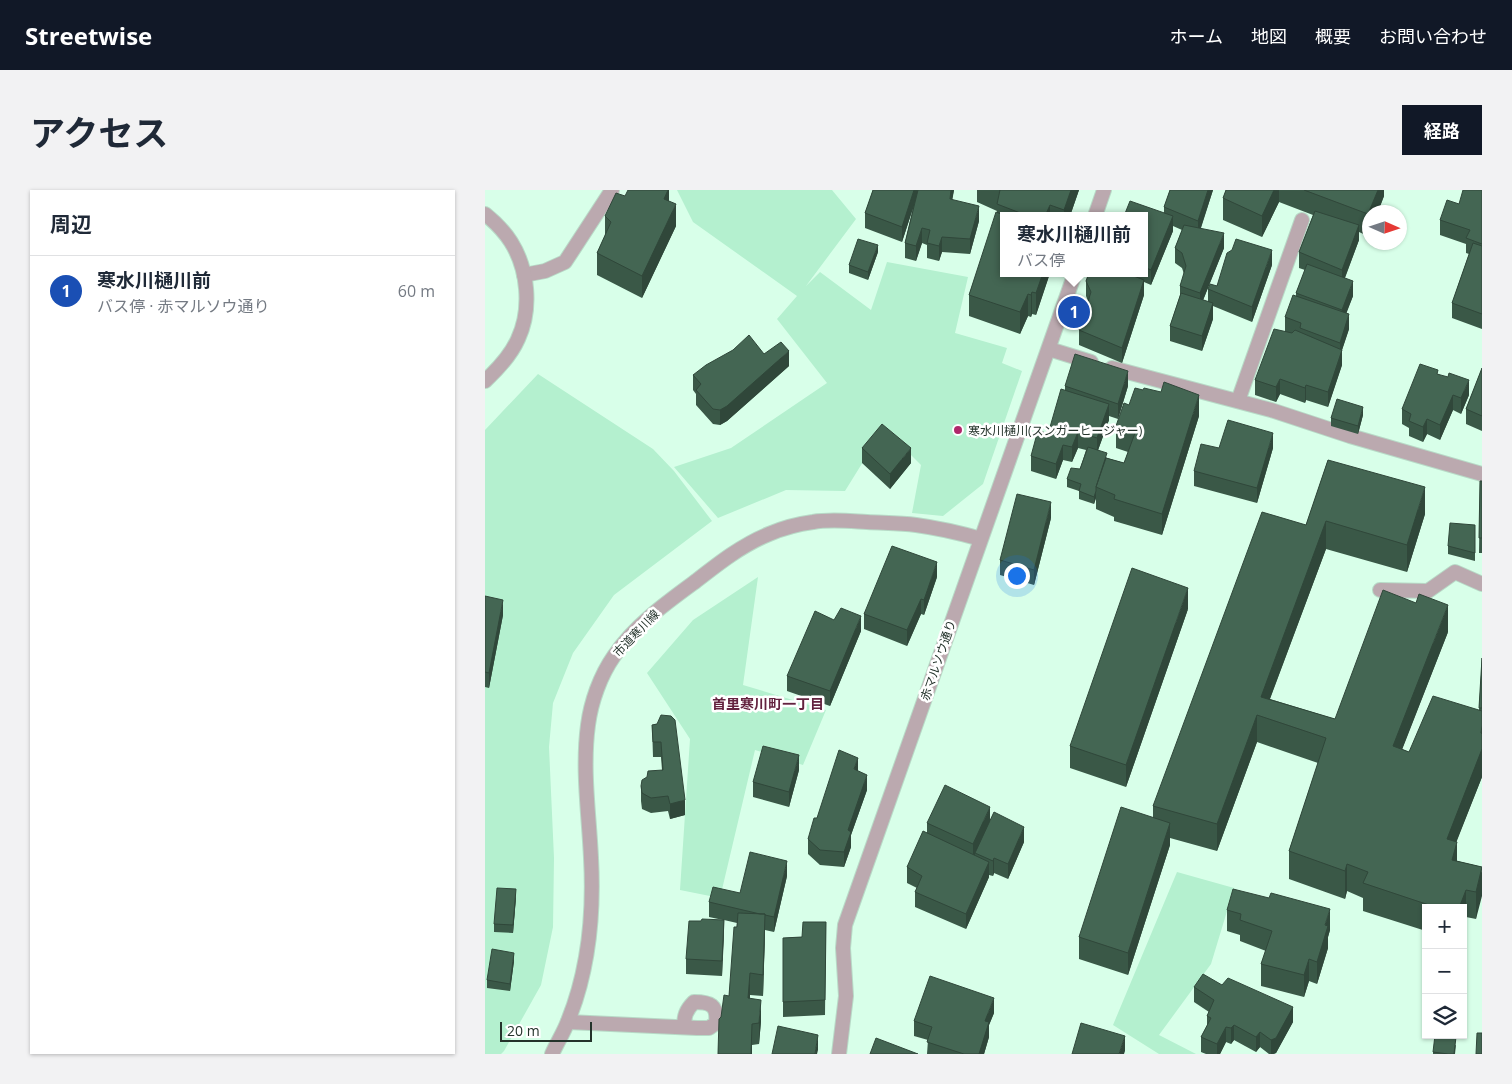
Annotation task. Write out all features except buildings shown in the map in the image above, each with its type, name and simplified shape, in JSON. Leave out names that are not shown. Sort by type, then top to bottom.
[{"type":"street","points":[[524,275],[545,271],[565,262],[612,190]]},
{"type":"street","points":[[1096,212],[1104,190]]},
{"type":"street","points":[[485,214],[501,228],[519,257],[524,275],[527,308],[518,339],[504,360],[485,381]]},
{"type":"street","points":[[1238,401],[1301,220]]},
{"type":"street","name":"赤マルソウ通り","points":[[839,1054],[846,996],[843,948],[845,925],[1074,277]]},
{"type":"street","points":[[1049,349],[1136,375],[1238,401],[1482,474]]},
{"type":"street","name":"市道寒川線","points":[[552,1054],[568,1022],[582,978],[592,906],[592,859],[586,778],[588,724],[603,674],[613,656],[627,639],[646,619],[719,564],[756,540],[783,528],[820,521],[869,522],[915,525],[952,531],[981,539]]},
{"type":"street","points":[[1380,590],[1428,592],[1455,572],[1482,584]]},
{"type":"street","points":[[568,1022],[684,1027]]},
{"type":"green space","points":[[677,190],[832,190],[856,219],[806,286],[820,272],[871,310],[887,262],[968,277],[955,333],[1007,348],[1002,363],[1022,371],[983,484],[943,516],[912,513],[921,465],[884,428],[845,491],[786,490],[718,518],[674,467],[731,448],[827,383],[777,319],[797,296],[693,222]]},
{"type":"green space","points":[[538,374],[653,449],[674,471],[712,521],[614,595],[573,653],[553,703],[549,747],[554,858],[553,927],[541,985],[504,1051],[501,1054],[485,1054],[485,430]]},
{"type":"green space","points":[[758,577],[743,685],[826,710],[803,765],[755,750],[720,898],[680,890],[690,739],[647,673],[693,620]]},
{"type":"green space","points":[[1177,872],[1234,888],[1211,964],[1159,1035],[1196,1054],[1159,1054],[1113,1025]]},
{"type":"place","name":"寒水川樋川前","points":[[1074,312]]},
{"type":"place","name":"寒水川樋川(スンガーヒージャー)","points":[[958,430]]},
{"type":"district","name":"首里寒川町一丁目","points":[[768,703]]}]
